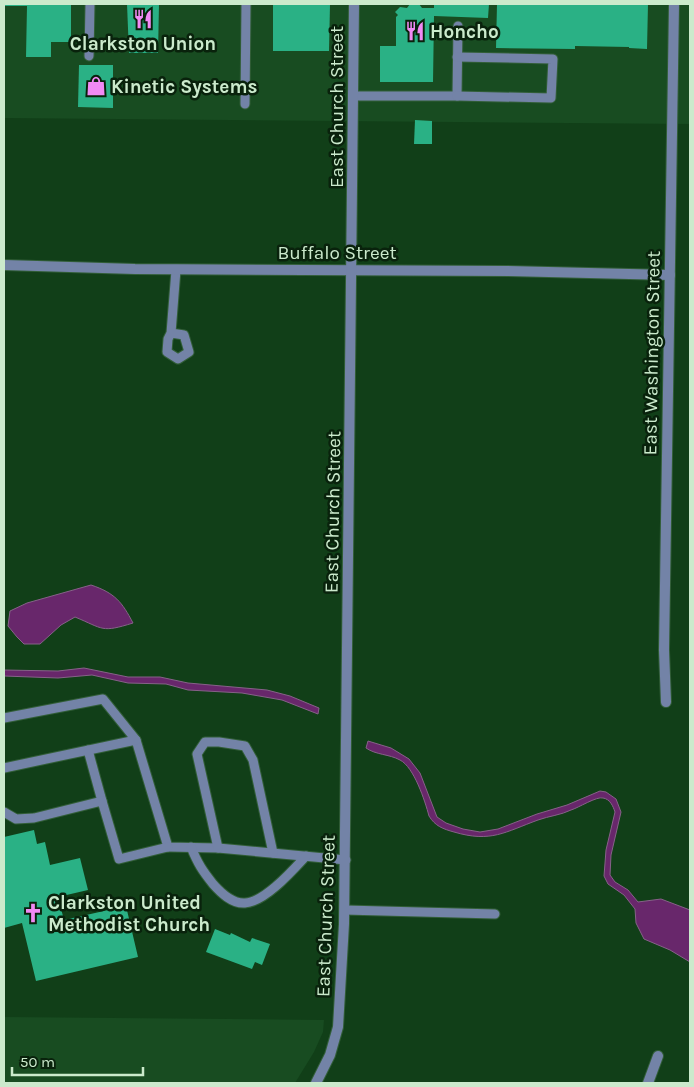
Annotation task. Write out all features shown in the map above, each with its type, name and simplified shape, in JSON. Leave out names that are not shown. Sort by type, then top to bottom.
[{"type":"street","name":"East Church Street","points":[[316,1083],[330,1055],[338,1020],[345,910],[354,4]]},
{"type":"street","name":"East Washington Street","points":[[666,702],[664,650],[671,92],[674,4]]},
{"type":"street","name":"Buffalo Street","points":[[4,265],[176,270],[670,274]]},
{"type":"street","points":[[648,1083],[658,1056]]},
{"type":"lane","points":[[89,56],[90,4]]},
{"type":"lane","points":[[245,104],[246,4]]},
{"type":"lane","points":[[457,96],[458,26]]},
{"type":"lane","points":[[354,96],[551,98],[552,59],[458,57]]},
{"type":"lane","points":[[171,333],[176,270]]},
{"type":"lane","points":[[4,718],[103,699],[136,740],[168,847]]},
{"type":"lane","points":[[4,768],[136,740]]},
{"type":"lane","points":[[218,848],[197,754],[205,742],[245,746],[253,760],[273,853]]},
{"type":"lane","points":[[88,750],[119,859],[168,847],[191,847],[346,860]]},
{"type":"lane","points":[[4,812],[16,819],[34,818],[102,801]]},
{"type":"lane","points":[[191,847],[198,865],[222,894],[236,902],[246,903],[258,898],[278,885],[306,856]]},
{"type":"lane","points":[[345,910],[495,914]]},
{"type":"shaded area","points":[[4,4],[690,4],[690,124],[4,118]]},
{"type":"shaded area","points":[[91,585],[106,591],[117,599],[133,623],[108,629],[98,627],[75,617],[61,625],[40,644],[24,644],[8,626],[10,611],[27,603]]},
{"type":"shaded area","points":[[84,668],[128,677],[160,677],[188,683],[267,690],[290,696],[319,708],[318,714],[282,700],[242,693],[188,690],[166,684],[128,683],[92,675],[58,678],[4,676],[4,670],[58,671]]},
{"type":"shaded area","points":[[368,741],[391,748],[409,759],[420,773],[437,817],[446,823],[463,829],[480,832],[498,829],[567,805],[600,791],[606,792],[616,799],[621,812],[611,855],[610,875],[615,882],[628,890],[638,902],[661,899],[690,910],[690,962],[670,950],[644,939],[636,923],[635,909],[624,895],[608,884],[604,876],[606,850],[615,812],[608,800],[603,798],[596,799],[567,812],[498,835],[478,836],[454,832],[440,827],[431,819],[418,785],[405,764],[396,758],[366,748]]},
{"type":"shaded area","points":[[4,1017],[324,1020],[323,1032],[314,1052],[295,1083],[4,1083]]},
{"type":"building","points":[[5,4],[71,4],[71,42],[51,42],[51,57],[26,57],[27,6],[5,6]]},
{"type":"building","name":"Clarkston Union","points":[[127,4],[159,4],[158,53],[129,53]]},
{"type":"building","points":[[273,4],[330,4],[329,51],[273,51]]},
{"type":"building","name":"Honcho","points":[[410,4],[419,4],[422,8],[434,8],[434,4],[489,4],[488,18],[434,16],[433,82],[380,82],[380,46],[396,46],[396,17],[398,15],[395,12],[400,7],[407,8]]},
{"type":"building","points":[[497,4],[648,4],[647,49],[575,46],[575,49],[496,48]]},
{"type":"building","name":"Kinetic Systems","points":[[79,65],[113,65],[113,108],[78,107]]},
{"type":"building","points":[[415,120],[432,121],[432,144],[414,144]]},
{"type":"building","name":"Clarkston United Methodist Church","points":[[34,830],[37,844],[45,842],[50,865],[80,858],[88,890],[58,897],[64,920],[126,906],[138,957],[36,981],[22,923],[4,928],[4,837]]},
{"type":"building","points":[[215,929],[230,935],[231,933],[250,942],[252,938],[270,944],[262,965],[255,962],[252,969],[206,952]]},
{"type":"place","name":"Clarkston Union","points":[[143,19]]},
{"type":"place","name":"Honcho","points":[[415,31]]},
{"type":"place","name":"Kinetic Systems","points":[[96,86]]},
{"type":"place","name":"Clarkston United Methodist Church","points":[[33,913]]}]
